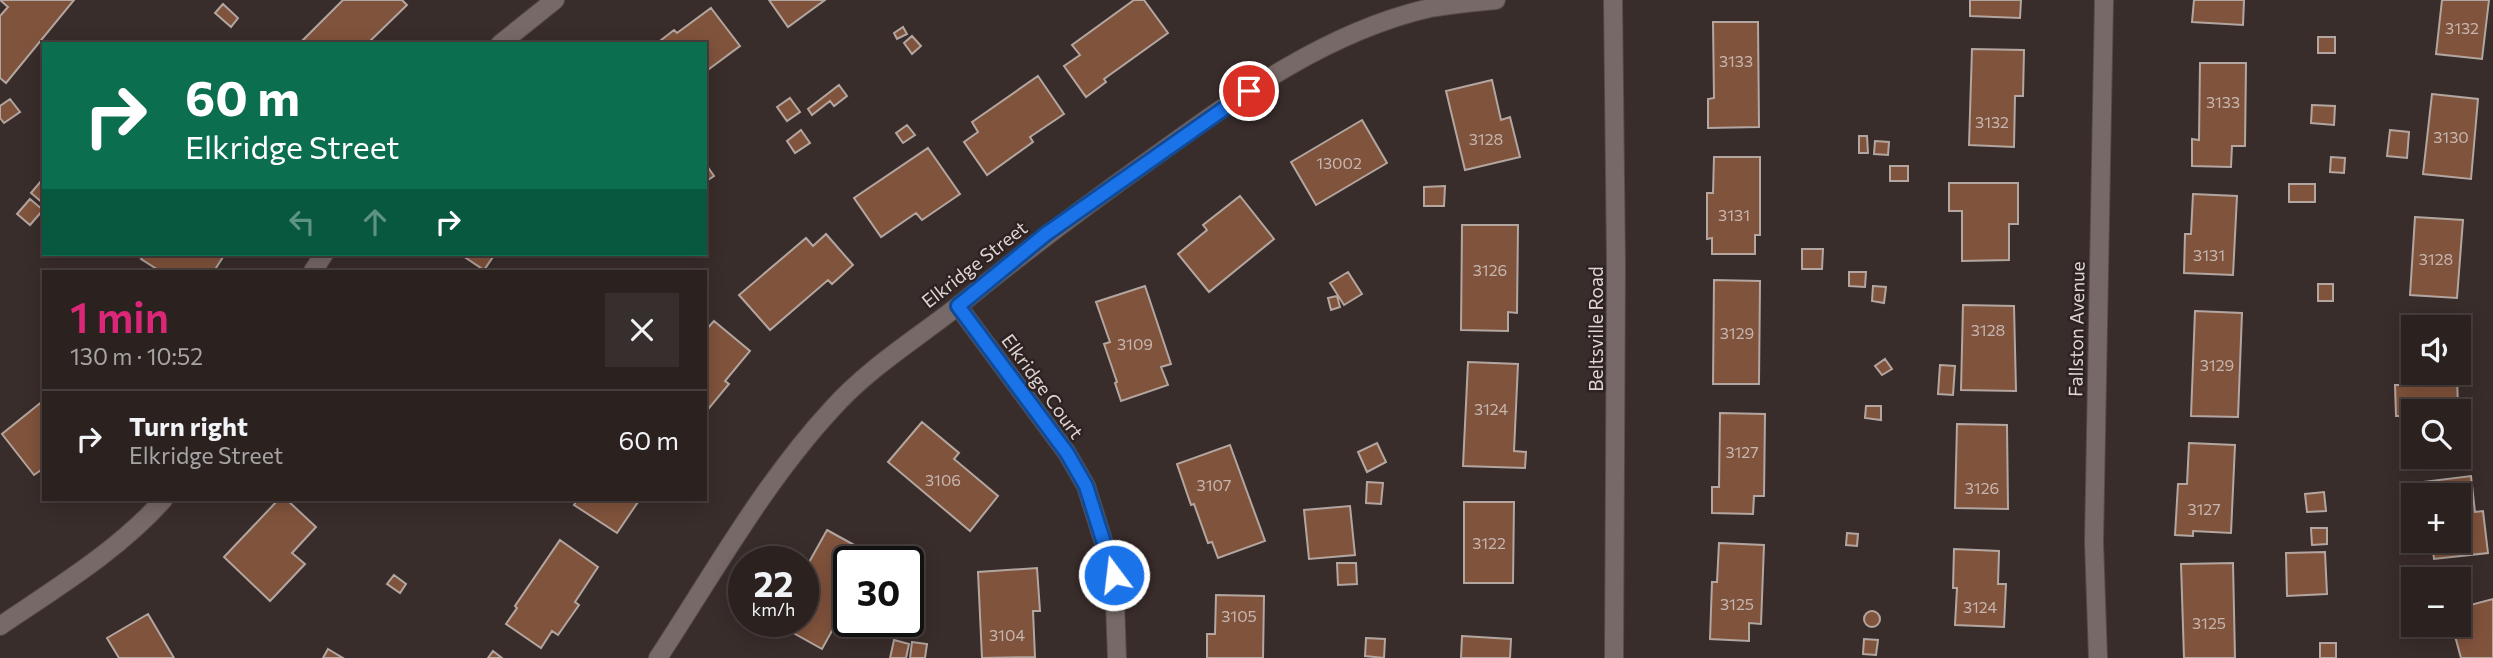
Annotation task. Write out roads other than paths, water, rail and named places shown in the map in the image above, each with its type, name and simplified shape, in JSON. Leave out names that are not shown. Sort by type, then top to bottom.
[{"type":"street","points":[[502,42],[555,0]]},
{"type":"street","name":"Elkridge Street","points":[[658,658],[760,501],[832,408],[884,360],[958,306],[1046,234],[1182,136],[1249,91],[1320,49],[1387,22],[1429,9],[1496,0]]},
{"type":"street","name":"Beltsville Road","points":[[1613,0],[1616,264],[1614,658]]},
{"type":"street","name":"Fallston Avenue","points":[[2098,658],[2094,542],[2104,0]]},
{"type":"street","name":"Elkridge Court","points":[[958,306],[1067,453],[1086,486],[1114,575],[1117,658]]},
{"type":"street","points":[[0,626],[88,565],[162,501]]}]
